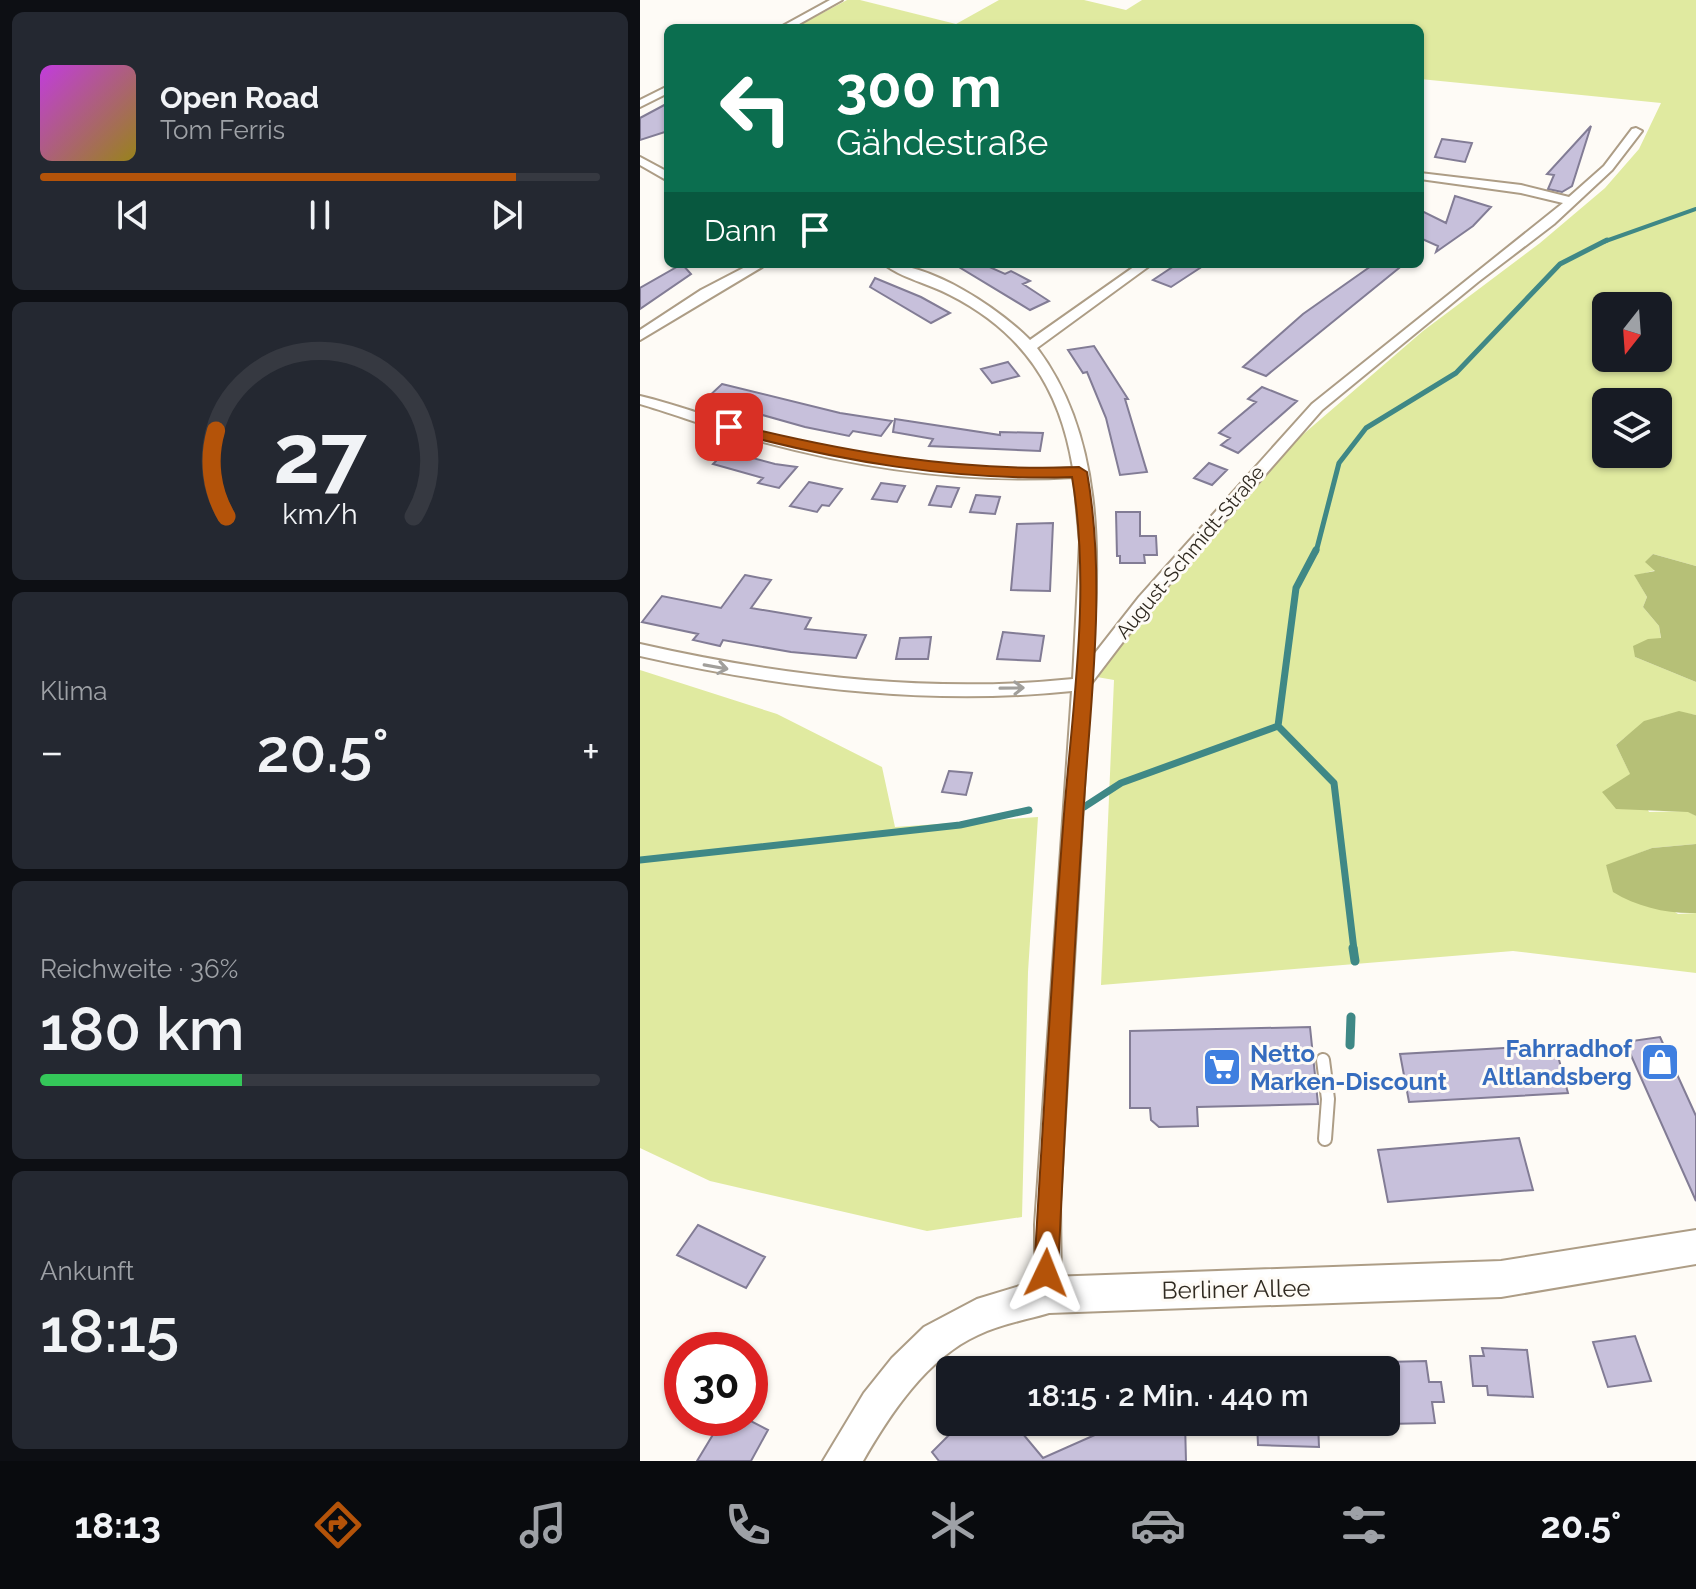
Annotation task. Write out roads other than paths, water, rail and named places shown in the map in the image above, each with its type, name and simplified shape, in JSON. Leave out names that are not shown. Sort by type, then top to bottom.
[{"type":"street","points":[[792,24],[837,0]]},
{"type":"street","points":[[640,104],[664,91]]},
{"type":"street","name":"August-Schmidt-Straße","points":[[1081,684],[1145,601],[1317,407],[1572,201],[1608,168],[1636,131]]},
{"type":"street","points":[[640,160],[664,175]]},
{"type":"street","points":[[1424,177],[1521,189],[1572,201]]},
{"type":"street","points":[[640,336],[696,299],[754,268]]},
{"type":"street","points":[[899,268],[970,300],[1007,325],[1029,347],[1045,368],[1064,409],[1086,511],[1090,587],[1081,684],[1048,1227],[1049,1295]]},
{"type":"street","points":[[1029,347],[1140,268]]},
{"type":"street","points":[[640,400],[754,435],[853,457],[1002,473],[1047,475],[1079,472]]},
{"type":"street","points":[[640,650],[750,673],[876,687],[943,690],[1081,684]]},
{"type":"street","name":"Berliner Allee","points":[[842,1461],[889,1393],[931,1345],[955,1328],[985,1314],[1049,1295],[1501,1279],[1696,1247]]},
{"type":"lane","points":[[1323,1060],[1328,1099],[1325,1139]]},
{"type":"waterway","points":[[1603,242],[1696,209]]},
{"type":"waterway","points":[[1603,242],[1607,240]]},
{"type":"waterway","points":[[1316,552],[1339,463],[1366,428],[1456,373],[1560,264],[1603,242]]},
{"type":"waterway","points":[[1278,726],[1296,588],[1316,550]]},
{"type":"waterway","points":[[1084,807],[1121,783],[1278,726]]},
{"type":"waterway","points":[[1278,726],[1334,783],[1354,950]]},
{"type":"waterway","points":[[640,860],[960,825],[1029,810]]},
{"type":"waterway","points":[[1353,948],[1355,961]]},
{"type":"waterway","points":[[1350,1045],[1351,1017]]},
{"type":"place","name":"Fahrradhof Altlandsberg","points":[[1660,1062]]},
{"type":"place","name":"Netto Marken-Discount","points":[[1222,1067]]}]
